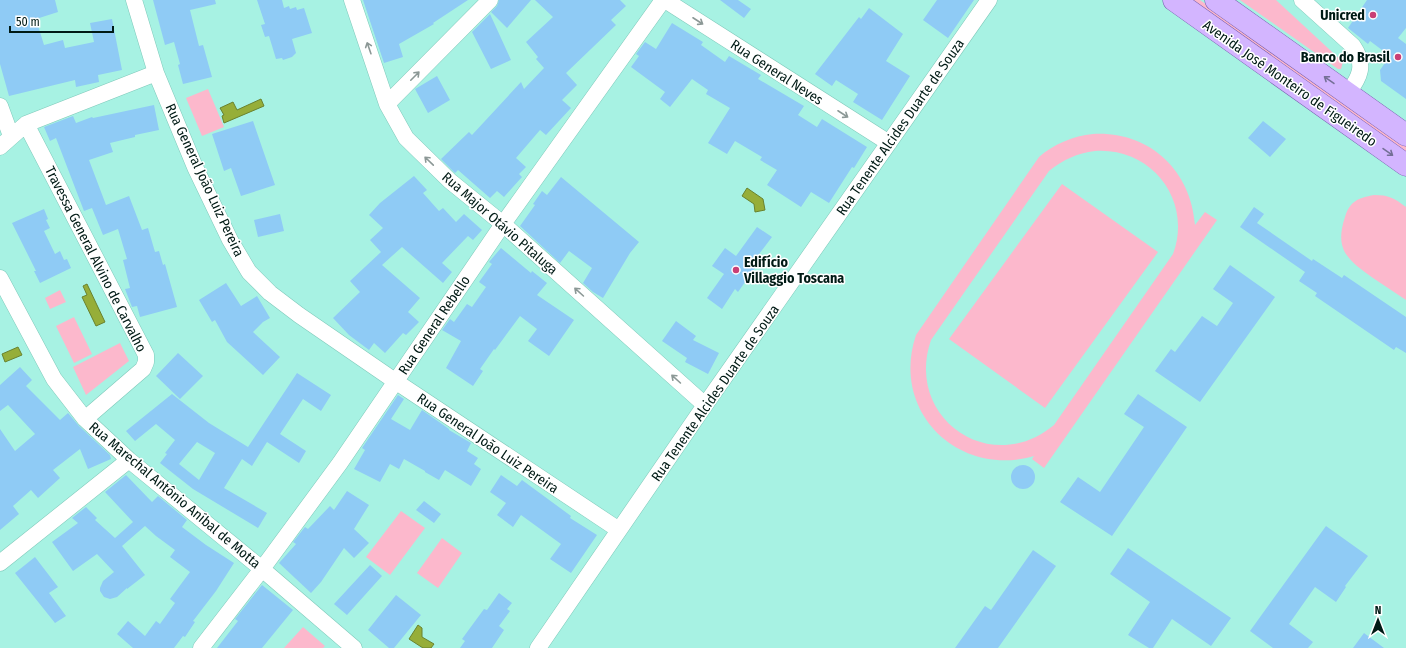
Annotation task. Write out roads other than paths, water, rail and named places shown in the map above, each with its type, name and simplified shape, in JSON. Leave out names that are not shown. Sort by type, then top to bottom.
[{"type":"main road","name":"Avenida José Monteiro de Figueiredo","points":[[1174,0],[1406,165]]},
{"type":"main road","name":"Avenida José Monteiro de Figueiredo","points":[[1216,0],[1406,135]]},
{"type":"street","name":"Rua General João Luiz Pereira","points":[[134,0],[156,73],[195,167],[230,240],[249,272],[270,293],[395,381],[619,530]]},
{"type":"street","name":"Rua Major Otávio Pitaluga","points":[[352,0],[387,104],[406,138],[450,181],[503,224],[705,405]]},
{"type":"street","points":[[387,104],[490,0]]},
{"type":"street","name":"Rua General Neves","points":[[664,0],[889,143]]},
{"type":"street","name":"Rua General Rebello","points":[[201,648],[262,569],[340,463],[503,224],[664,0]]},
{"type":"street","name":"Rua Tenente Alcides Duarte de Souza","points":[[538,648],[705,405],[989,0]]},
{"type":"street","points":[[1302,0],[1353,46],[1357,53],[1361,66],[1360,72],[1348,93]]},
{"type":"street","points":[[6,142],[26,124],[156,73]]},
{"type":"street","points":[[0,106],[6,142]]},
{"type":"street","name":"Travessa General Alvino de Carvalho","points":[[26,124],[146,355],[146,362],[143,369],[85,419]]},
{"type":"street","name":"Rua Marechal Antônio Aníbal de Motta","points":[[0,278],[54,379],[85,419],[129,460],[262,569],[354,648]]},
{"type":"street","points":[[0,563],[129,460]]},
{"type":"place","name":"Unicred","points":[[1373,15]]},
{"type":"place","name":"Banco do Brasil","points":[[1398,57]]},
{"type":"place","name":"Edifício Villaggio Toscana","points":[[736,270]]}]
